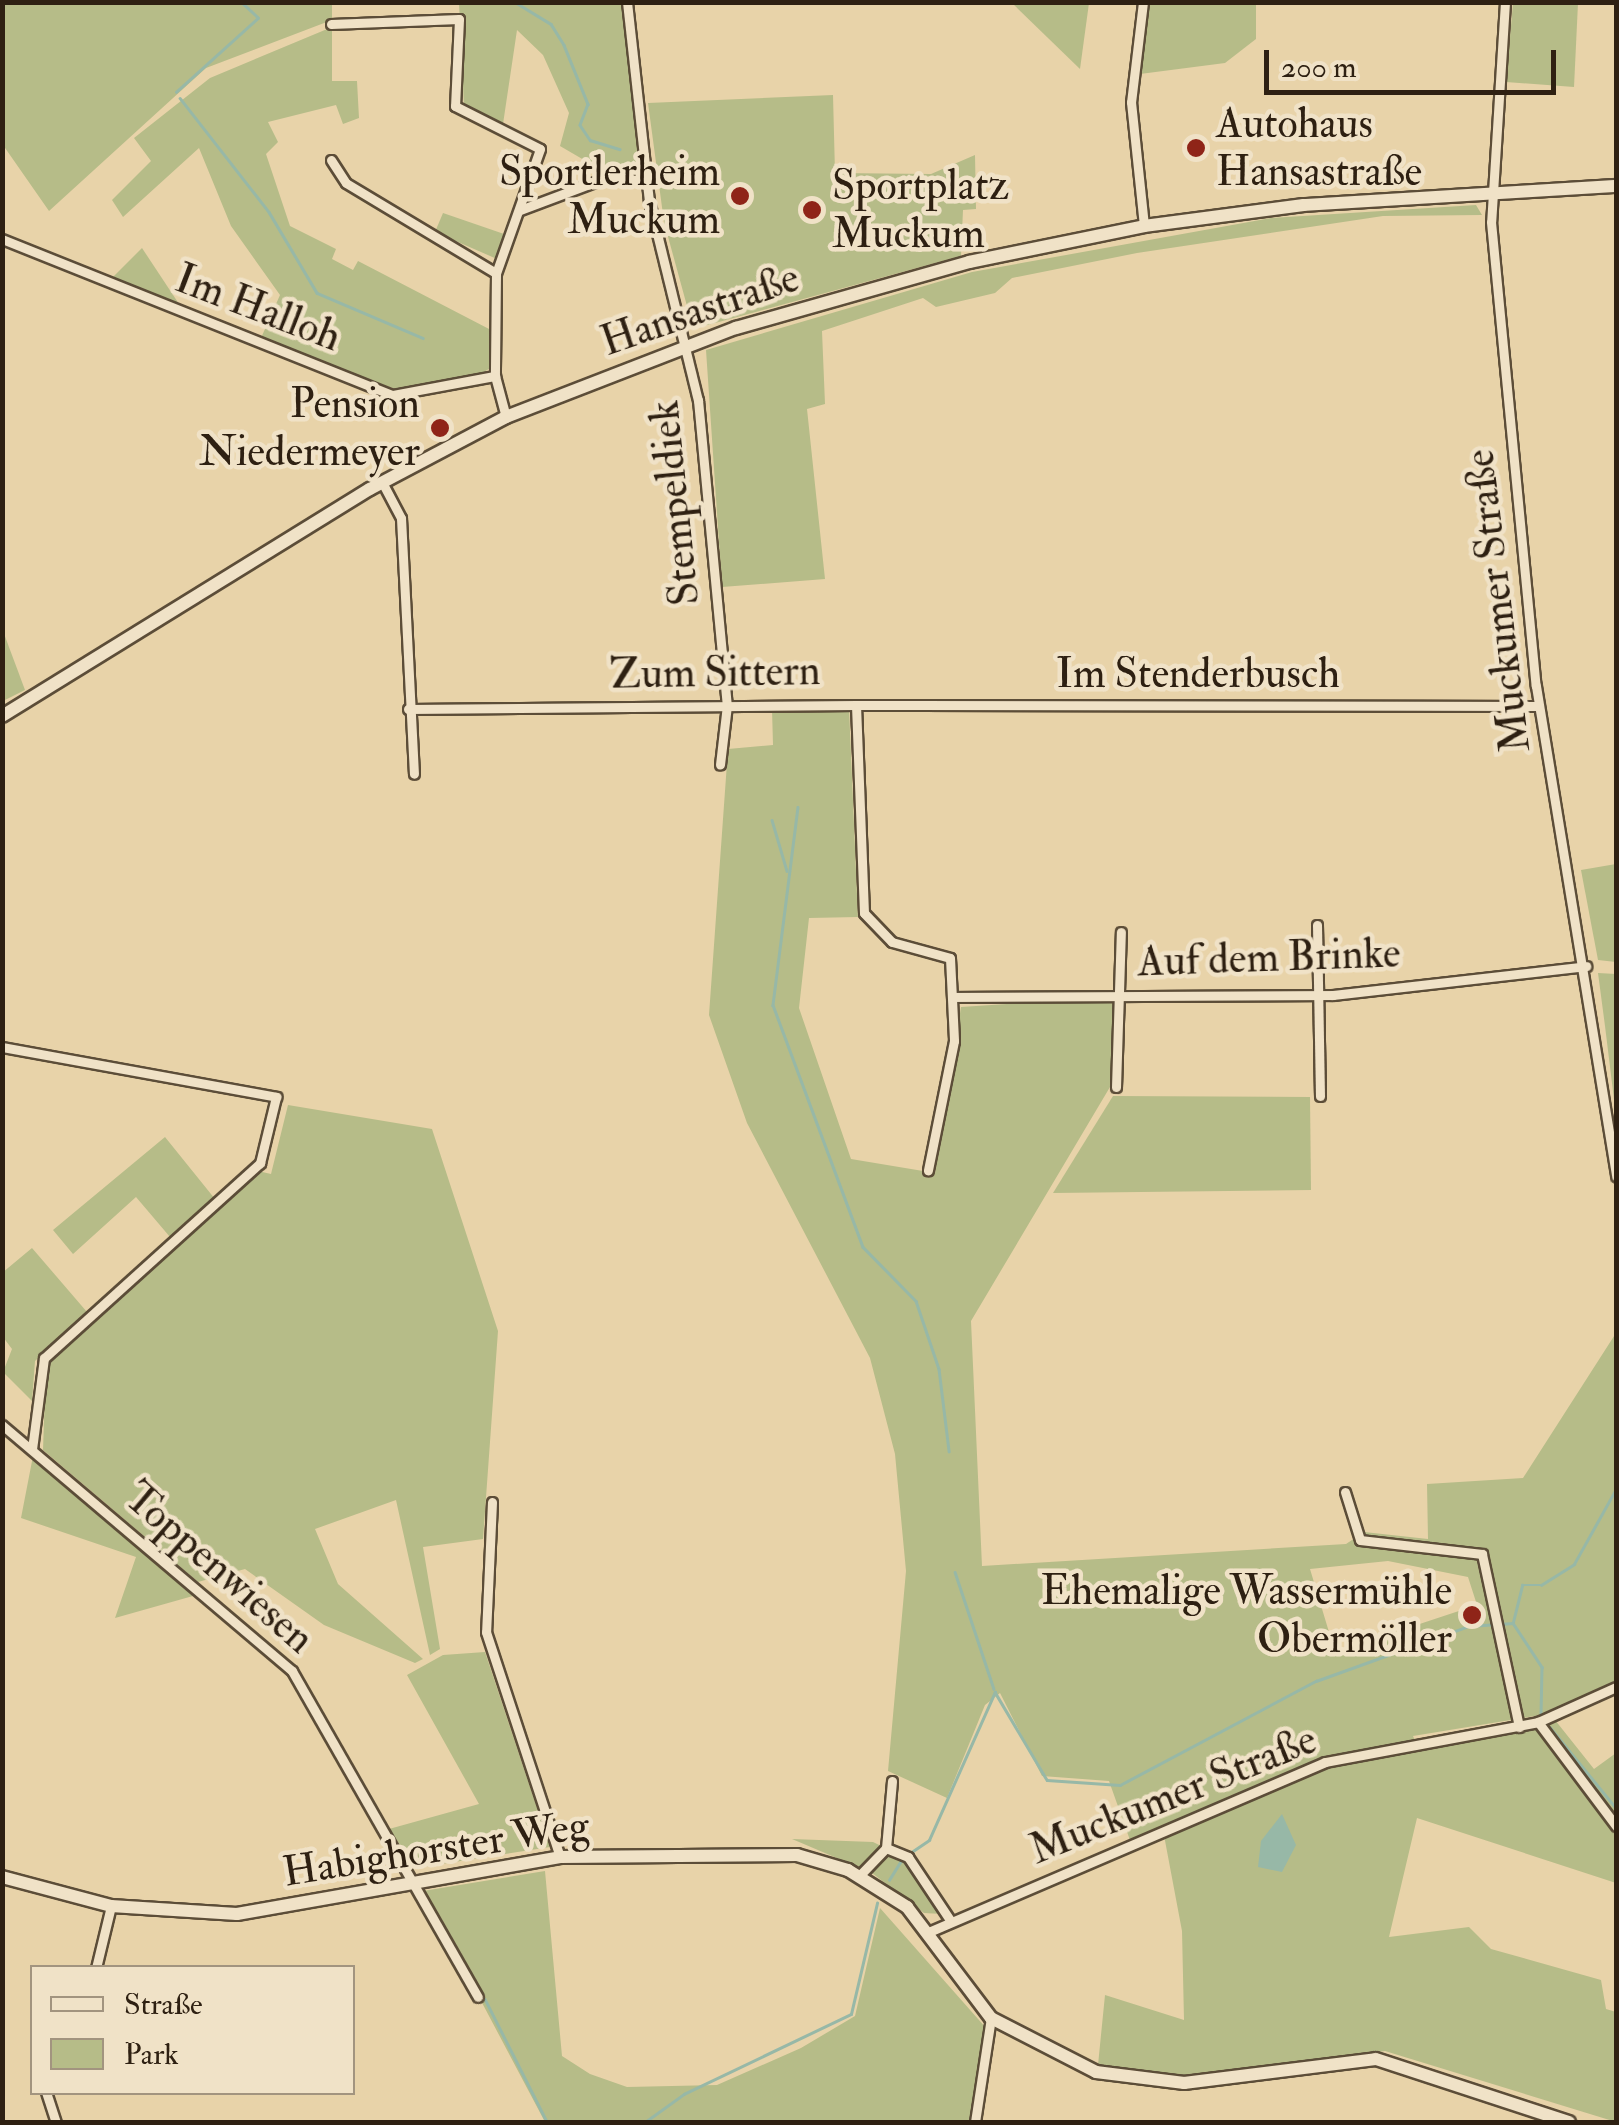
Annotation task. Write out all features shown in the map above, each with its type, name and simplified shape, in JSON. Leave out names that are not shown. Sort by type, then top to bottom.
[{"type":"main road","name":"Hansastraße","points":[[2,716],[382,482],[506,417],[690,343],[969,262],[1144,226],[1616,186]]},
{"type":"main road","name":"Habighorster Weg","points":[[2,1877],[112,1906],[238,1914],[411,1880],[560,1857],[750,1852],[859,1876],[931,1931],[991,2018],[1096,2072],[1145,2085],[1376,2058],[1569,2122]]},
{"type":"street","name":"Stempeldiek","points":[[627,2],[646,181],[690,343],[727,705],[720,765]]},
{"type":"street","points":[[1143,2],[1131,102],[1144,226]]},
{"type":"street","name":"Muckumer Straße","points":[[1506,2],[1491,194],[1539,706],[1586,966],[1616,1177]]},
{"type":"street","points":[[331,24],[460,19],[455,106],[540,149],[496,272],[495,376],[506,417]]},
{"type":"street","points":[[331,160],[346,183],[496,272]]},
{"type":"street","points":[[520,210],[608,177],[646,181]]},
{"type":"street","name":"Im Halloh","points":[[2,239],[392,395],[495,376]]},
{"type":"street","points":[[382,482],[400,518],[414,774]]},
{"type":"street","name":"Im Stenderbusch","points":[[856,705],[1539,706]]},
{"type":"street","name":"Zum Sittern","points":[[408,709],[856,705],[864,913],[892,942],[946,952],[953,997],[954,1041],[928,1170]]},
{"type":"street","points":[[1317,926],[1322,993],[1320,1096]]},
{"type":"street","points":[[1116,1087],[1121,932]]},
{"type":"street","name":"Auf dem Brinke","points":[[953,997],[1322,993],[1586,966]]},
{"type":"street","points":[[2,1047],[276,1097],[260,1163],[44,1358],[32,1448]]},
{"type":"street","name":"Toppenwiesen","points":[[2,1425],[292,1670],[478,1997]]},
{"type":"street","points":[[1344,1492],[1360,1540],[1482,1554],[1519,1727]]},
{"type":"street","points":[[492,1502],[488,1642],[560,1857]]},
{"type":"street","name":"Muckumer Straße","points":[[931,1931],[950,1920],[1142,1847],[1325,1762],[1519,1727],[1616,1688]]},
{"type":"street","points":[[1538,1722],[1616,1826]]},
{"type":"street","points":[[859,1876],[886,1848],[892,1782]]},
{"type":"street","points":[[886,1848],[908,1857],[950,1920]]},
{"type":"street","points":[[97,1965],[112,1906]]},
{"type":"street","points":[[975,2122],[991,2018]]},
{"type":"street","points":[[47,2095],[56,2122]]},
{"type":"green space","points":[[3,3],[332,3],[332,20],[206,68],[49,211],[3,145]]},
{"type":"green space","points":[[459,3],[622,3],[640,171],[608,174],[560,146],[569,113],[543,55],[517,30],[503,124],[464,106]]},
{"type":"green space","points":[[1012,3],[1089,3],[1080,69]]},
{"type":"green space","points":[[1148,3],[1256,3],[1256,39],[1225,63],[1140,74]]},
{"type":"green space","points":[[1513,3],[1578,3],[1574,87],[1506,82]]},
{"type":"green space","points":[[332,27],[332,81],[357,81],[359,118],[343,124],[336,105],[268,122],[278,142],[266,154],[290,226],[336,249],[332,259],[353,270],[358,261],[491,330],[492,367],[479,375],[415,392],[392,388],[261,338],[280,295],[231,226],[199,148],[123,217],[112,200],[151,161],[134,138],[210,78]]},
{"type":"green space","name":"Sportplatz Muckum","points":[[833,95],[835,173],[931,174],[975,155],[976,209],[963,210],[961,256],[704,326],[687,306],[664,222],[648,103]]},
{"type":"green space","points":[[1476,205],[1482,215],[1383,216],[1137,253],[1012,278],[995,293],[936,307],[923,298],[822,331],[825,404],[807,409],[825,579],[722,587],[706,350],[972,272],[1271,218]]},
{"type":"green space","points":[[443,213],[507,235],[497,259],[435,232]]},
{"type":"green space","points":[[142,248],[181,307],[111,279]]},
{"type":"green space","points":[[3,631],[25,690],[2,701]]},
{"type":"green space","points":[[849,708],[858,917],[809,918],[799,1008],[851,1159],[935,1173],[961,1007],[1115,997],[1110,1087],[971,1321],[982,1566],[1346,1544],[1364,1532],[1428,1539],[1427,1484],[1523,1478],[1616,1333],[1616,1682],[1547,1714],[1413,1736],[1419,1750],[1555,1720],[1594,1769],[1616,1753],[1616,1883],[1417,1818],[1389,1937],[1469,1927],[1491,1949],[1601,1980],[1606,2009],[1616,2012],[1616,2122],[1385,2051],[1184,2078],[1098,2065],[1105,1995],[1184,2020],[1182,1931],[1163,1830],[1131,1843],[1109,1781],[1042,1776],[1000,1693],[985,1705],[947,1798],[888,1771],[906,1571],[895,1454],[870,1358],[747,1123],[709,1015],[728,749],[773,745],[772,709]],"holes":[[[1388,1561],[1468,1577],[1477,1605],[1335,1652],[1310,1569]]]},
{"type":"green space","points":[[1616,864],[1616,962],[1598,960],[1581,870]]},
{"type":"green space","points":[[1598,973],[1616,974],[1616,1116],[1605,1026]]},
{"type":"green space","points":[[1113,1096],[1310,1097],[1311,1190],[1053,1193]]},
{"type":"green space","points":[[288,1105],[432,1129],[498,1331],[483,1539],[423,1547],[440,1649],[430,1655],[396,1500],[315,1529],[338,1584],[423,1659],[415,1663],[324,1625],[245,1569],[198,1582],[43,1450],[46,1363],[258,1171],[271,1174]]},
{"type":"green space","points":[[165,1137],[215,1199],[170,1237],[136,1197],[73,1254],[53,1230]]},
{"type":"green space","points":[[32,1248],[87,1312],[35,1361],[32,1401],[3,1372],[12,1349],[3,1337],[2,1273]]},
{"type":"green space","points":[[33,1456],[200,1594],[115,1618],[136,1557],[21,1518]]},
{"type":"green space","points":[[485,1652],[550,1847],[416,1868],[389,1829],[479,1804],[407,1675],[443,1655]]},
{"type":"green space","points":[[792,1839],[873,1842],[898,1854],[942,1914],[924,1913],[872,1873]]},
{"type":"green space","points":[[545,1871],[562,2056],[590,2074],[627,2087],[717,2085],[801,2048],[855,2016],[880,1908],[986,2028],[971,2122],[545,2122],[423,1891]]},
{"type":"shaded area","points":[[1282,1814],[1296,1845],[1282,1872],[1258,1867],[1261,1841]]},
{"type":"waterway","points":[[176,92],[258,18],[241,2]]},
{"type":"waterway","points":[[515,2],[551,24],[564,45],[588,104],[580,125],[590,140],[620,149]]},
{"type":"waterway","points":[[180,98],[269,212],[317,293],[423,338]]},
{"type":"waterway","points":[[798,807],[773,1005],[863,1247],[916,1301],[939,1369],[949,1451]]},
{"type":"waterway","points":[[772,820],[787,871]]},
{"type":"waterway","points":[[1513,1622],[1522,1585],[1541,1585],[1574,1564],[1616,1489]]},
{"type":"waterway","points":[[955,1572],[994,1689]]},
{"type":"waterway","points":[[910,1853],[929,1840],[995,1692],[1047,1780],[1120,1785],[1316,1681],[1469,1626],[1513,1623],[1542,1667],[1541,1715]]},
{"type":"waterway","points":[[1550,1727],[1616,1808]]},
{"type":"waterway","points":[[889,1880],[902,1859]]},
{"type":"waterway","points":[[645,2122],[684,2094],[851,2014],[877,1903]]},
{"type":"waterway","points":[[485,1999],[547,2122]]},
{"type":"place","name":"Autohaus Hansastraße","points":[[1196,148]]},
{"type":"place","name":"Sportlerheim Muckum","points":[[740,196]]},
{"type":"place","name":"Sportplatz Muckum","points":[[812,210]]},
{"type":"place","name":"Pension Niedermeyer","points":[[440,428]]},
{"type":"place","name":"Ehemalige Wassermühle Obermöller","points":[[1472,1615]]}]
